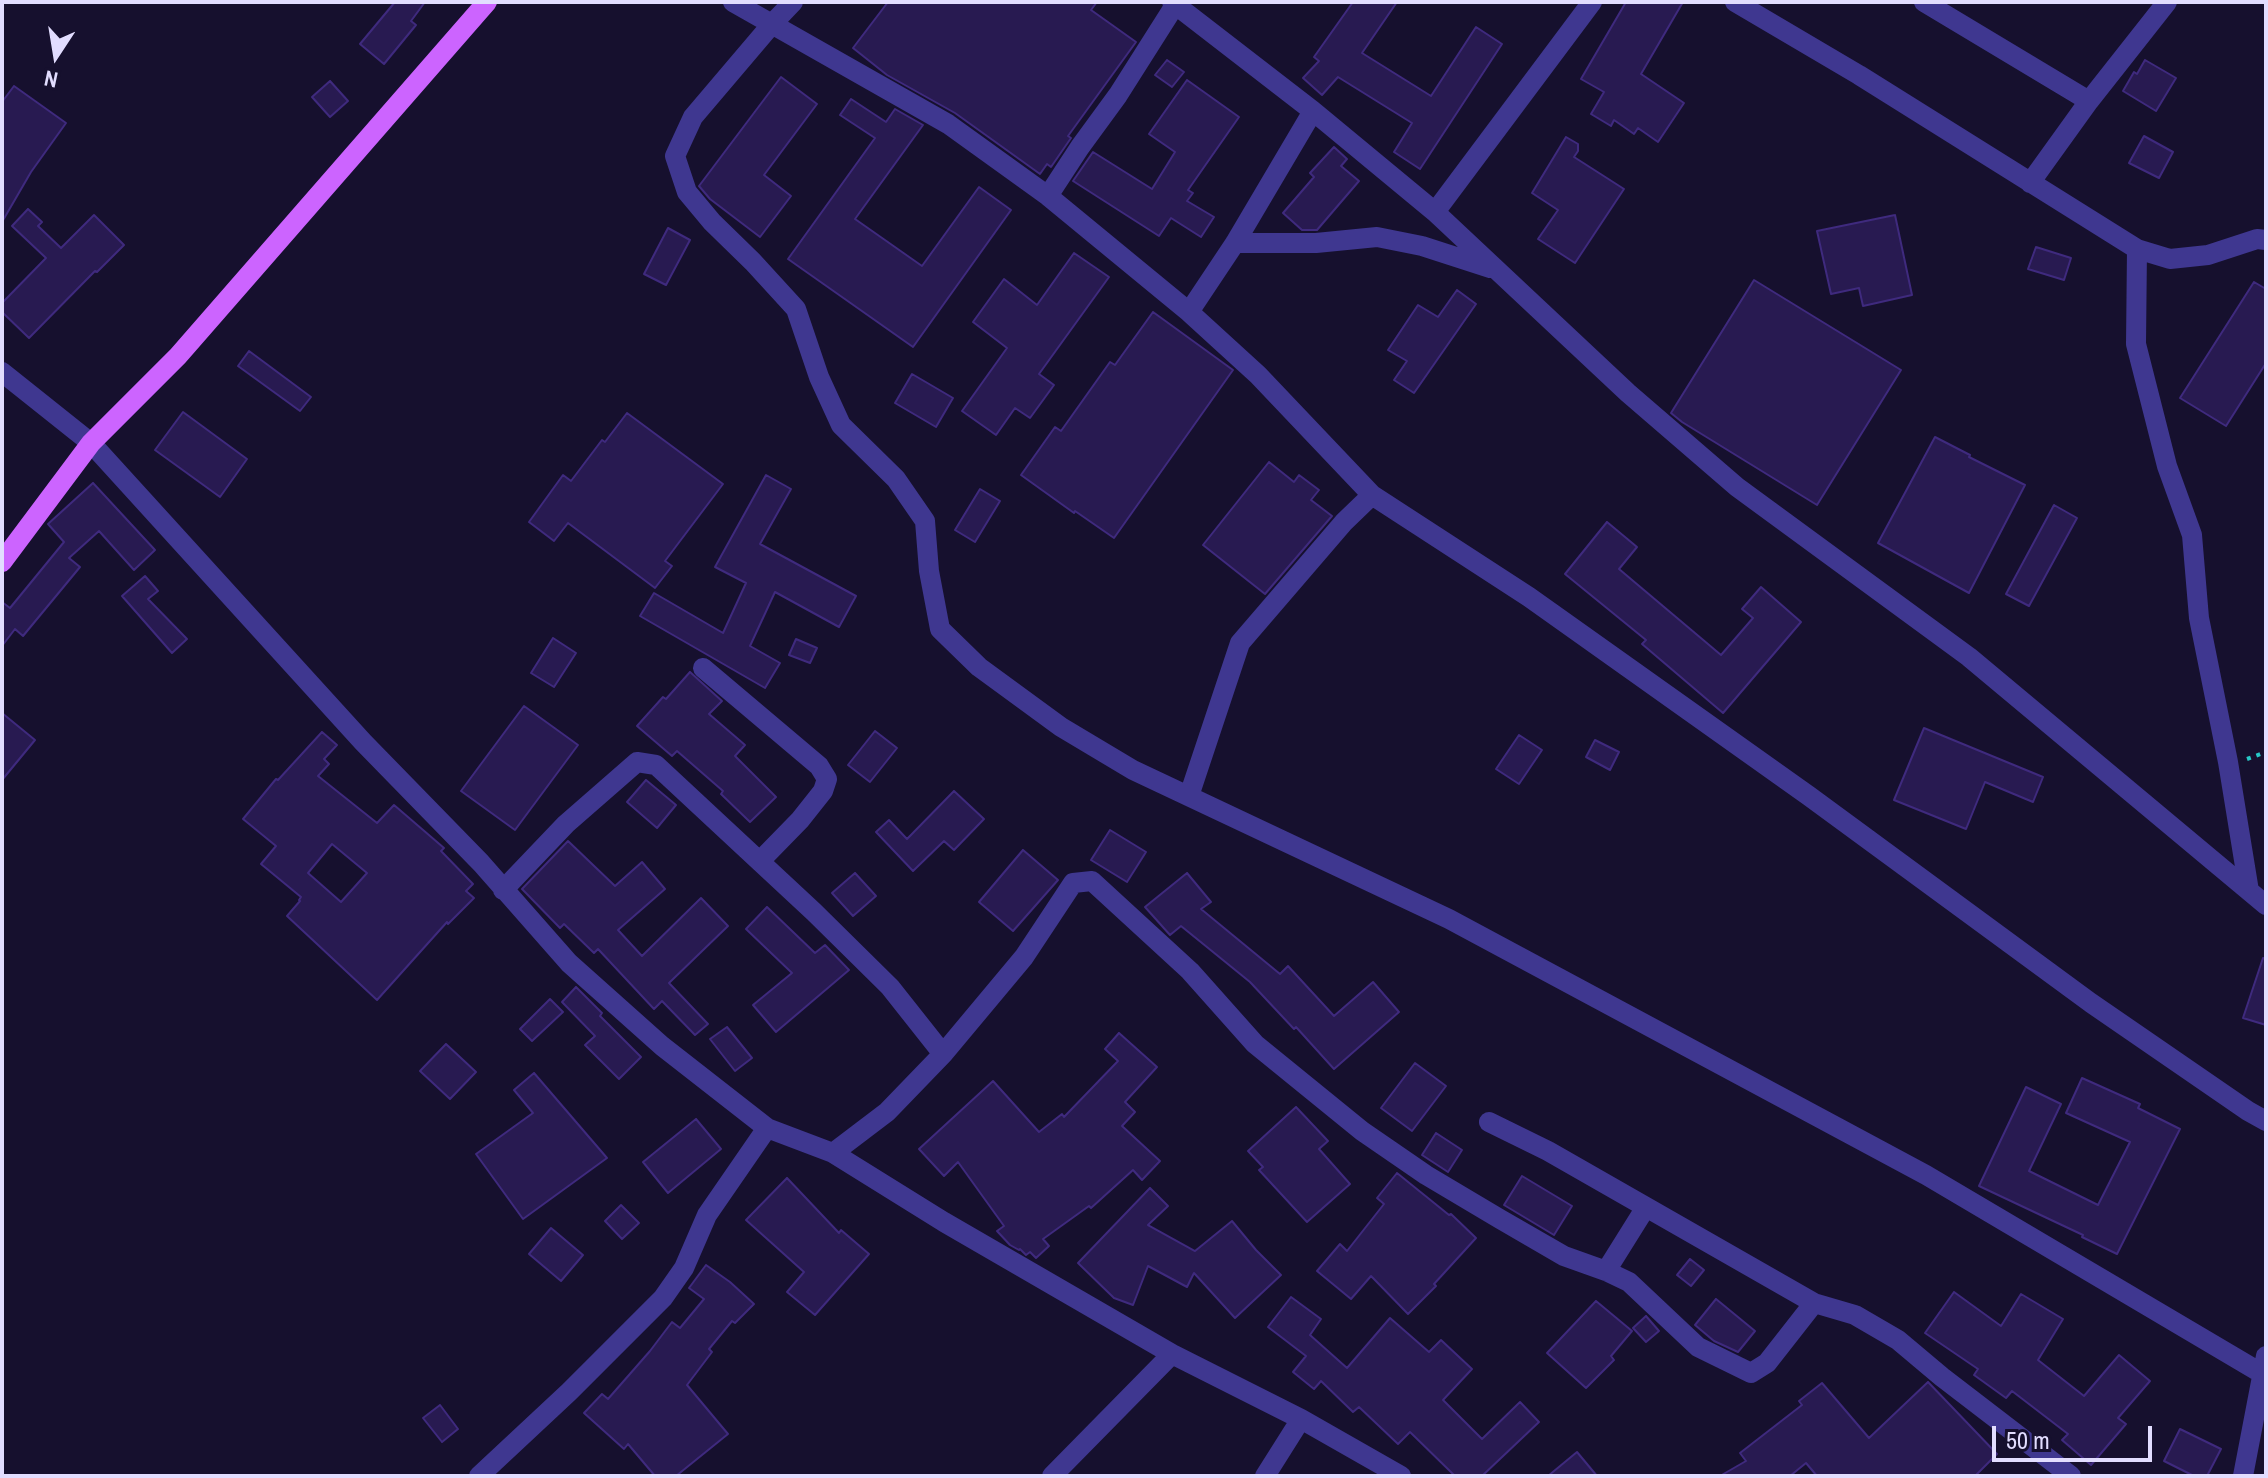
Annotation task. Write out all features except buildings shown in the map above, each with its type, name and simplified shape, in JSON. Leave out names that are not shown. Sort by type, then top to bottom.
[{"type":"main road","points":[[2,562],[91,443],[178,356],[487,2]]},
{"type":"street","points":[[733,2],[948,124],[1048,196],[1189,312],[1258,375],[1372,495],[1529,597],[1809,796],[2091,1003],[2266,1121]]},
{"type":"street","points":[[793,2],[693,117],[675,156],[687,192],[796,309],[819,377],[841,425],[896,479],[925,521],[929,571],[940,629],[979,667],[1061,727],[1133,770],[1449,919],[1912,1168],[2265,1369],[2243,1476]]},
{"type":"street","points":[[1435,212],[1592,2]]},
{"type":"street","points":[[1735,2],[1859,75],[2137,249],[2170,259],[2208,255],[2257,239],[2266,240]]},
{"type":"street","points":[[1924,2],[2089,101]]},
{"type":"street","points":[[2030,183],[2089,101],[2167,2]]},
{"type":"street","points":[[1048,196],[1118,95],[1175,3],[1435,212],[1628,393],[1737,487],[1969,657],[2266,905]]},
{"type":"street","points":[[1189,312],[1235,243],[1313,111]]},
{"type":"street","points":[[1235,243],[1316,243],[1377,237],[1422,246],[1503,273]]},
{"type":"street","points":[[2137,249],[2136,344],[2167,466],[2192,535],[2199,618],[2228,762],[2249,891]]},
{"type":"street","points":[[2,372],[91,443],[353,731],[481,863],[569,963],[662,1046],[767,1128],[833,1153],[944,1222],[1172,1354],[1301,1419],[1401,1476]]},
{"type":"street","points":[[1189,796],[1240,643],[1372,495]]},
{"type":"street","points":[[703,668],[819,766],[827,779],[823,791],[800,820],[760,861]]},
{"type":"street","points":[[503,890],[566,824],[637,762],[656,765],[890,987],[943,1054]]},
{"type":"street","points":[[833,1153],[887,1112],[943,1054],[1024,957],[1073,883],[1092,881],[1190,971],[1255,1044],[1362,1131],[1426,1175],[1564,1256],[1629,1282],[1698,1347],[1751,1373],[1767,1363],[1814,1303]]},
{"type":"street","points":[[1489,1122],[1548,1151],[1814,1303],[1855,1315],[1898,1340],[2071,1476]]},
{"type":"street","points":[[479,1476],[663,1298],[684,1268],[707,1215],[767,1128]]},
{"type":"street","points":[[1606,1271],[1646,1207]]},
{"type":"street","points":[[1052,1476],[1172,1354]]},
{"type":"street","points":[[1265,1476],[1301,1419]]}]
